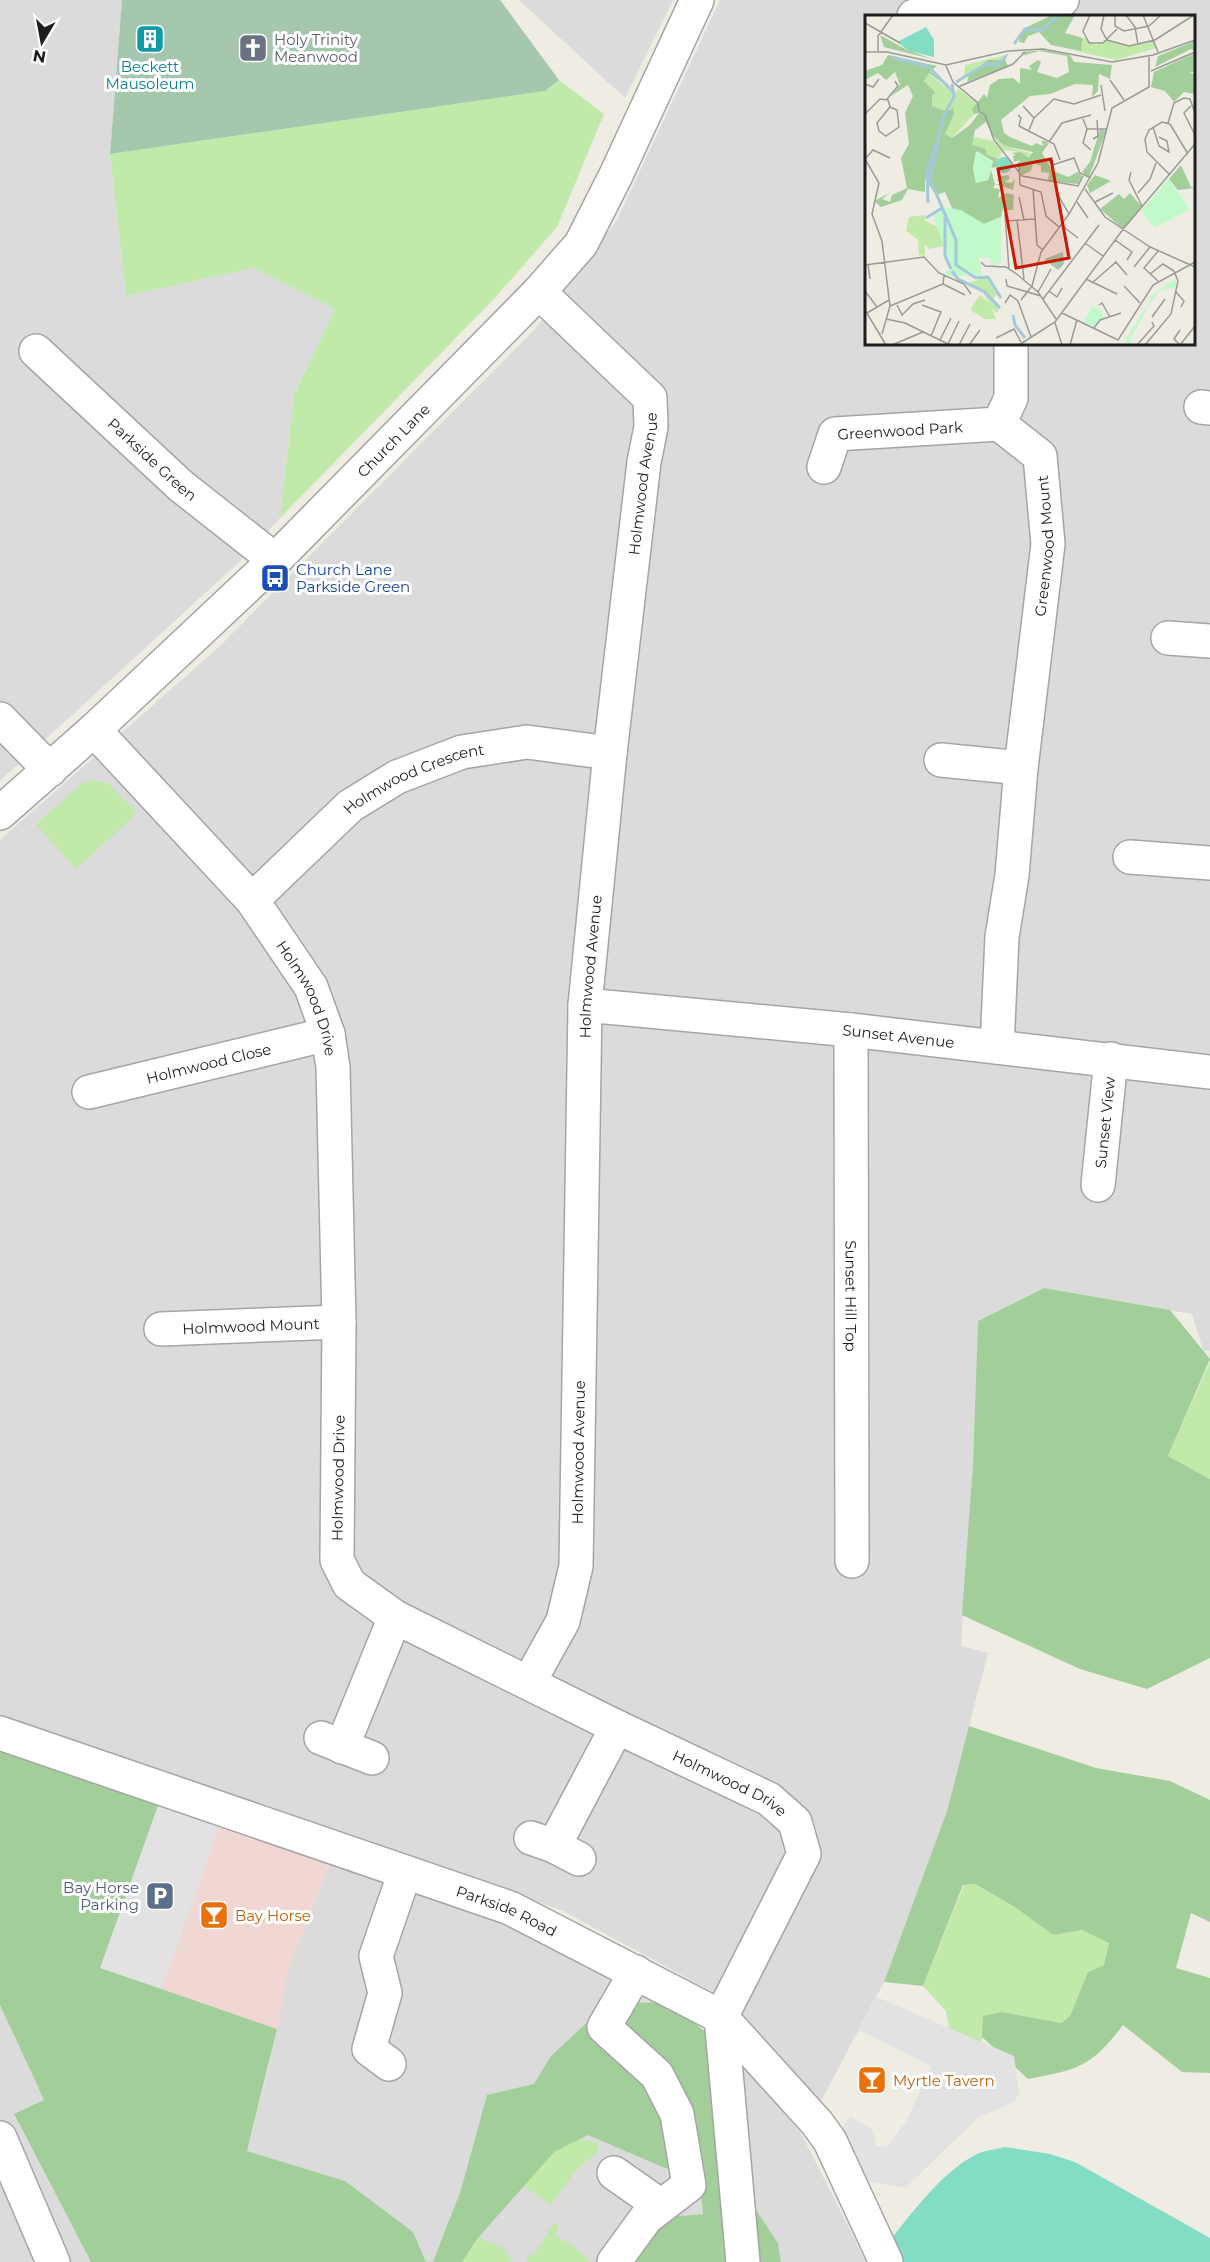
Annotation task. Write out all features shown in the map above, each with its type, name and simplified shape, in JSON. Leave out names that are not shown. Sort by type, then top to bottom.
[{"type":"street","name":"Church Lane","points":[[0,813],[94,730],[275,560],[539,292],[581,244],[616,175],[697,0]]},
{"type":"street","points":[[922,15],[1047,5]]},
{"type":"street","name":"Holmwood Avenue","points":[[529,1682],[563,1621],[576,1566],[585,1005],[609,753],[643,474],[651,427],[650,398],[539,292]]},
{"type":"street","points":[[999,424],[1011,398],[1011,345]]},
{"type":"street","name":"Parkside Green","points":[[36,351],[181,486],[275,560]]},
{"type":"street","name":"Greenwood Park","points":[[824,467],[835,435],[999,424]]},
{"type":"street","name":"Greenwood Mount","points":[[998,1047],[1002,937],[1012,875],[1021,768],[1047,544],[1040,456],[999,424]]},
{"type":"street","points":[[1168,638],[1210,641]]},
{"type":"street","points":[[0,719],[50,770]]},
{"type":"street","name":"Holmwood Drive","points":[[94,730],[252,900],[311,987],[328,1034],[334,1090],[339,1322],[337,1560],[349,1584],[395,1617],[769,1799],[795,1822],[804,1854],[721,2017]]},
{"type":"street","name":"Holmwood Crescent","points":[[252,900],[350,806],[397,777],[462,752],[527,742],[609,753]]},
{"type":"street","points":[[941,760],[1021,768]]},
{"type":"street","points":[[1130,857],[1210,863]]},
{"type":"street","name":"Sunset Avenue","points":[[585,1005],[851,1030],[1210,1072]]},
{"type":"street","name":"Sunset Hill Top","points":[[851,1030],[852,1561]]},
{"type":"street","name":"Holmwood Close","points":[[89,1092],[328,1034]]},
{"type":"street","name":"Sunset View","points":[[1098,1185],[1111,1059]]},
{"type":"street","name":"Holmwood Mount","points":[[161,1329],[339,1322]]},
{"type":"street","points":[[372,1758],[331,1742],[395,1617]]},
{"type":"street","points":[[554,1848],[617,1727]]},
{"type":"street","name":"Parkside Road","points":[[0,1733],[510,1908],[721,2017],[818,2123],[830,2141],[886,2262]]},
{"type":"street","points":[[389,2064],[369,2049],[385,1994],[376,1956],[405,1872]]},
{"type":"street","points":[[614,2262],[646,2218],[689,2185],[677,2114],[657,2075],[604,2026],[636,1972]]},
{"type":"street","points":[[721,2017],[743,2262]]},
{"type":"street","points":[[0,2138],[53,2262]]},
{"type":"street","points":[[615,2173],[661,2206]]},
{"type":"shaded area","points":[[0,0],[122,0],[110,154],[126,296],[253,268],[335,309],[294,395],[280,518],[238,563],[0,781]]},
{"type":"shaded area","points":[[519,0],[673,0],[625,98]]},
{"type":"shaded area","points":[[720,0],[1210,0],[1210,1351],[1203,1350],[1192,1314],[1044,1288],[978,1321],[973,1464],[961,1646],[988,1653],[947,1811],[884,1982],[819,2105],[713,1992],[561,1910],[0,1717],[0,840],[219,647],[534,330],[617,220]]},
{"type":"shaded area","name":"Bay Horse","points":[[159,1803],[330,1862],[287,1973],[277,2029],[100,1968]]},
{"type":"shaded area","name":"Bay Horse Parking","points":[[159,1803],[220,1825],[162,1989],[100,1968]]},
{"type":"shaded area","points":[[330,1862],[510,1924],[646,1994],[746,2067],[802,2135],[866,2262],[781,2262],[778,2243],[755,2210],[668,2217],[629,2262],[426,2262],[413,2232],[247,2151],[268,2070],[287,1973]]},
{"type":"shaded area","points":[[877,1997],[1014,2056],[1019,2093],[1015,2102],[980,2116],[905,2188],[860,2180],[839,2133],[850,2116],[872,2130],[876,2145],[886,2148],[906,2122],[931,2066],[859,2030]]},
{"type":"shaded area","points":[[0,2005],[44,2100],[14,2115],[91,2262],[0,2262]]},
{"type":"green space","points":[[122,0],[500,0],[559,80],[545,91],[110,154]]},
{"type":"green space","points":[[559,80],[604,114],[557,227],[493,300],[280,518],[294,395],[335,309],[253,268],[126,296],[110,154],[545,91]]},
{"type":"green space","points":[[90,780],[108,783],[137,813],[76,869],[36,824],[81,784]]},
{"type":"green space","points":[[1044,1288],[1170,1310],[1210,1359],[1168,1456],[1210,1479],[1210,1658],[1147,1689],[1080,1669],[962,1615],[973,1464],[978,1321]]},
{"type":"green space","points":[[1210,1362],[1210,1479],[1168,1456]]},
{"type":"green space","points":[[969,1726],[1096,1768],[1170,1781],[1210,1800],[1210,1922],[1191,1913],[1176,1968],[1210,1978],[1210,2073],[1182,2072],[1123,2025],[1101,2050],[1082,2064],[1072,2069],[1028,2079],[982,2037],[983,2016],[1002,2012],[1061,2023],[1070,2016],[1088,1972],[1104,1965],[1109,1943],[1082,1930],[1053,1935],[1015,1907],[975,1884],[963,1885],[923,1986],[884,1982],[947,1811]]},
{"type":"green space","points":[[0,1751],[159,1803],[101,1968],[277,2029],[247,2151],[345,2181],[413,2232],[426,2262],[91,2262],[14,2114],[44,2100],[0,2005]]},
{"type":"green space","points":[[975,1884],[1015,1907],[1053,1935],[1082,1930],[1109,1942],[1104,1965],[1088,1972],[1070,2016],[1061,2023],[1002,2012],[984,2016],[982,2043],[949,2029],[946,2011],[923,1986],[964,1885]]},
{"type":"green space","points":[[665,2002],[712,2036],[727,2212],[756,2210],[778,2243],[781,2262],[629,2262],[668,2217],[703,2214],[699,2174],[665,2168],[588,2135],[554,2152],[477,2239],[462,2262],[433,2262],[461,2190],[487,2095],[534,2084],[551,2056],[607,2004]]},
{"type":"green space","points":[[542,2130],[598,2143],[599,2150],[574,2173],[551,2205],[498,2169]]},
{"type":"green space","points":[[1005,2147],[1050,2154],[1075,2162],[1210,2238],[1210,2262],[897,2262],[888,2243],[930,2192],[955,2168],[969,2159],[982,2152]]},
{"type":"green space","points":[[552,2225],[560,2225],[555,2235],[568,2242],[591,2262],[527,2262],[527,2256],[537,2251]]},
{"type":"green space","points":[[478,2237],[504,2248],[512,2262],[462,2262]]},
{"type":"place","name":"Beckett Mausoleum","points":[[150,39]]},
{"type":"place","name":"Holy Trinity Meanwood","points":[[253,48]]},
{"type":"place","name":"Church Lane Parkside Green","points":[[275,578]]},
{"type":"place","name":"Bay Horse Parking","points":[[160,1896]]},
{"type":"place","name":"Bay Horse","points":[[214,1915]]},
{"type":"place","name":"Myrtle Tavern","points":[[872,2080]]}]
